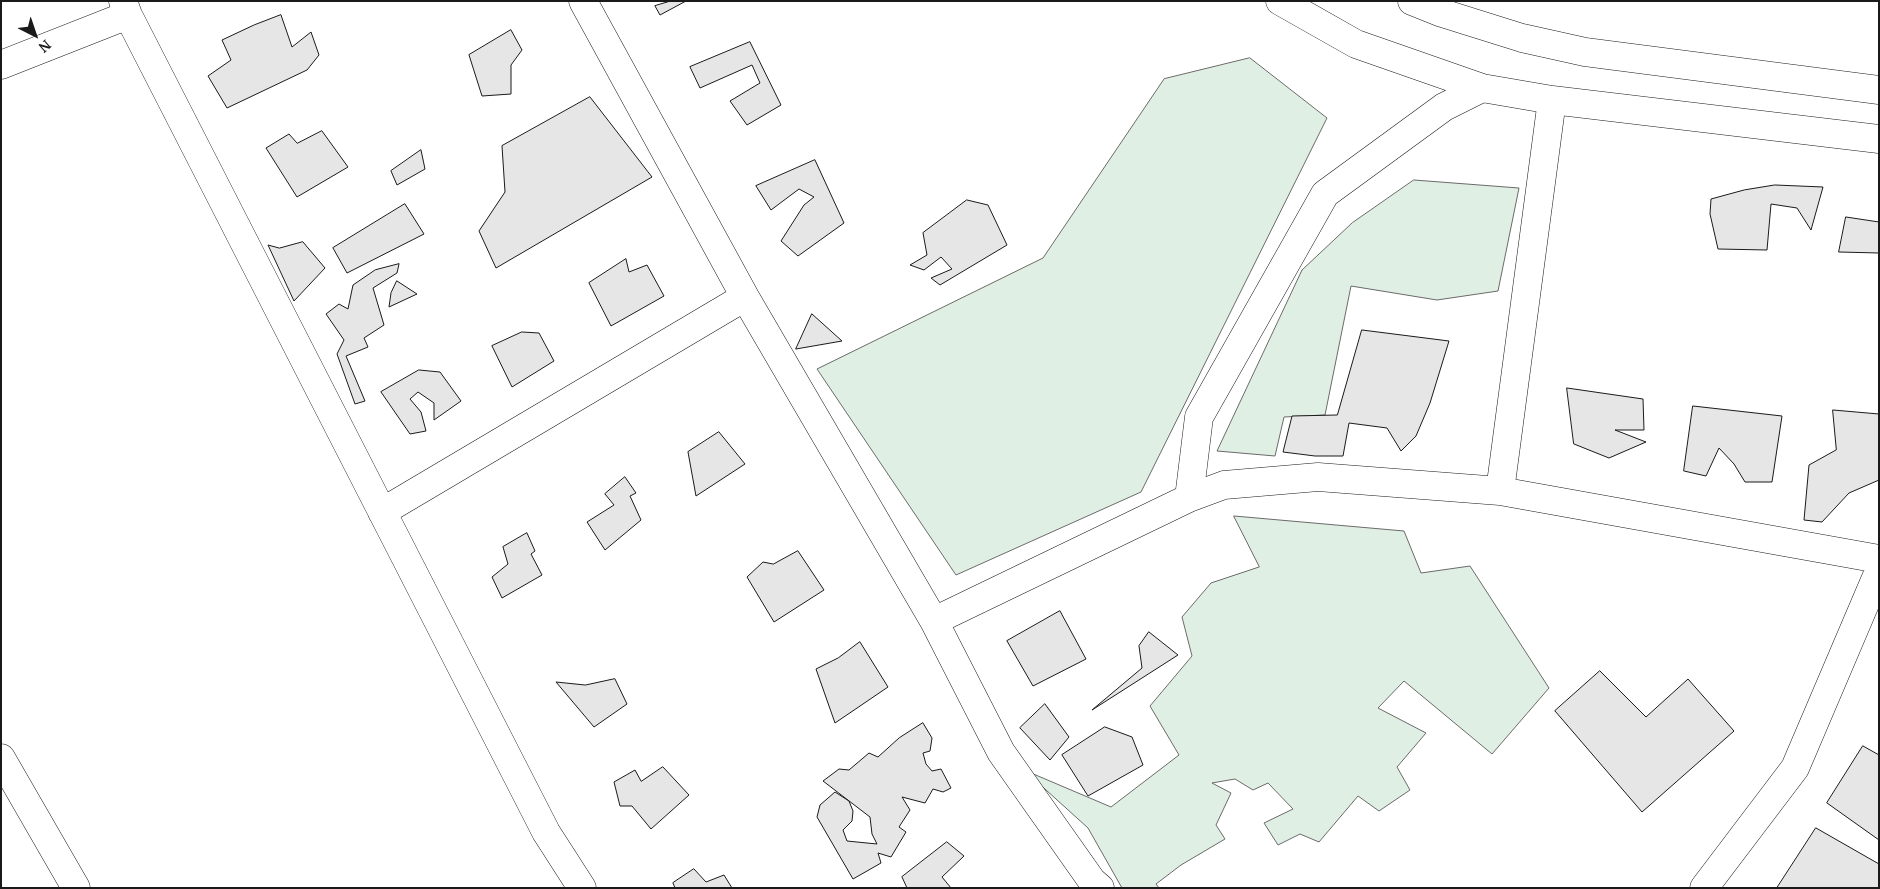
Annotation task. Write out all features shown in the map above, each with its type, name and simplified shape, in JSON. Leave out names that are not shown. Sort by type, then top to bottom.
[{"type":"street","points":[[583,1],[744,297],[934,621],[1001,752],[1092,881],[1100,888]]},
{"type":"street","points":[[1280,1],[1356,44],[1482,88],[1552,100],[1879,139]]},
{"type":"street","points":[[1412,1],[1442,13],[1522,38],[1585,52],[1879,90]]},
{"type":"street","points":[[1,65],[125,8],[546,832],[582,888]]},
{"type":"street","points":[[1189,498],[1199,417],[1325,194],[1444,106],[1482,88]]},
{"type":"street","points":[[1500,490],[1552,100]]},
{"type":"street","points":[[382,512],[744,297]]},
{"type":"street","points":[[934,621],[1189,498],[1224,485],[1318,477],[1500,490],[1879,559]]},
{"type":"street","points":[[1704,888],[1795,768],[1879,571]]},
{"type":"street","points":[[1,758],[76,888]]},
{"type":"green space","points":[[1250,58],[1327,118],[1141,492],[956,575],[817,369],[1043,258],[1164,79]]},
{"type":"green space","points":[[1414,180],[1519,188],[1498,291],[1437,300],[1351,286],[1325,415],[1284,417],[1275,456],[1217,451],[1302,270],[1352,223]]},
{"type":"green space","points":[[1234,516],[1404,531],[1421,573],[1470,566],[1549,688],[1492,754],[1404,681],[1378,708],[1426,733],[1397,767],[1410,790],[1379,811],[1358,796],[1319,842],[1300,834],[1278,845],[1264,823],[1293,809],[1268,783],[1253,790],[1235,779],[1212,783],[1231,793],[1216,825],[1225,839],[1181,865],[1156,884],[1159,888],[1122,888],[1088,828],[1024,770],[1111,807],[1179,755],[1150,706],[1192,656],[1182,617],[1211,583],[1259,567]]},
{"type":"building","points":[[671,1],[686,1],[660,15],[655,6]]},
{"type":"building","points":[[281,15],[292,47],[311,32],[319,55],[307,70],[227,108],[208,76],[231,60],[222,40]]},
{"type":"building","points":[[511,30],[522,50],[511,65],[511,94],[482,96],[469,55]]},
{"type":"building","points":[[750,42],[781,105],[747,125],[730,101],[760,83],[752,65],[700,88],[690,67]]},
{"type":"building","points":[[590,97],[652,177],[496,268],[479,231],[505,192],[502,146]]},
{"type":"building","points":[[322,131],[348,167],[297,197],[266,148],[289,134],[297,143]]},
{"type":"building","points":[[421,150],[425,169],[397,185],[391,171]]},
{"type":"building","points":[[815,160],[844,223],[798,256],[781,241],[804,205],[814,197],[799,189],[771,210],[756,186]]},
{"type":"building","points":[[1775,185],[1823,187],[1811,230],[1797,208],[1771,204],[1767,250],[1718,249],[1710,214],[1711,199],[1744,190]]},
{"type":"building","points":[[967,200],[988,205],[1007,245],[940,285],[931,278],[952,269],[941,257],[924,270],[910,265],[927,255],[923,233]]},
{"type":"building","points":[[405,204],[424,234],[347,273],[333,248]]},
{"type":"building","points":[[1846,217],[1879,222],[1879,253],[1839,252]]},
{"type":"building","points":[[303,242],[325,268],[294,301],[268,245],[279,248]]},
{"type":"building","points":[[626,259],[629,272],[647,265],[664,296],[611,326],[589,283]]},
{"type":"building","points":[[399,264],[397,273],[373,288],[384,325],[364,338],[368,347],[346,356],[365,401],[355,404],[337,354],[344,340],[326,314],[339,304],[348,309],[353,285],[375,270]]},
{"type":"building","points":[[397,281],[417,294],[389,307],[391,293]]},
{"type":"building","points":[[812,314],[842,341],[796,349]]},
{"type":"building","points":[[1362,330],[1449,341],[1430,403],[1416,436],[1401,451],[1387,428],[1349,423],[1343,456],[1315,456],[1283,452],[1292,416],[1337,415]]},
{"type":"building","points":[[522,332],[539,333],[554,361],[512,387],[492,346]]},
{"type":"building","points":[[419,370],[440,372],[461,401],[434,420],[434,403],[418,392],[410,399],[421,412],[426,431],[410,434],[381,392]]},
{"type":"building","points":[[1567,388],[1643,399],[1644,430],[1615,430],[1646,442],[1609,458],[1574,444]]},
{"type":"building","points":[[1693,406],[1782,416],[1772,482],[1745,482],[1734,464],[1719,448],[1706,476],[1684,471]]},
{"type":"building","points":[[1833,410],[1879,414],[1879,480],[1849,493],[1822,522],[1804,520],[1809,465],[1836,450]]},
{"type":"building","points":[[719,432],[745,464],[696,496],[688,452]]},
{"type":"building","points":[[625,477],[636,493],[630,496],[641,520],[605,550],[587,522],[614,505],[605,494]]},
{"type":"building","points":[[527,533],[535,551],[531,554],[542,575],[502,598],[492,577],[508,564],[503,547]]},
{"type":"building","points":[[798,551],[824,590],[774,622],[747,577],[763,562],[773,564]]},
{"type":"building","points":[[1060,611],[1086,659],[1033,686],[1007,641]]},
{"type":"building","points":[[1149,632],[1178,655],[1092,710],[1142,668],[1139,646]]},
{"type":"building","points":[[860,642],[888,687],[835,723],[816,669],[838,658]]},
{"type":"building","points":[[1600,671],[1646,717],[1688,679],[1734,731],[1642,812],[1555,711]]},
{"type":"building","points":[[615,679],[627,704],[594,727],[556,682],[585,685]]},
{"type":"building","points":[[1045,704],[1069,737],[1050,760],[1020,728]]},
{"type":"building","points":[[923,723],[932,738],[930,751],[923,753],[926,764],[932,771],[941,769],[951,788],[943,792],[933,789],[925,803],[902,797],[910,810],[899,827],[906,832],[891,857],[878,853],[881,863],[853,879],[817,817],[820,805],[835,792],[849,801],[853,811],[852,821],[843,830],[847,841],[877,844],[872,834],[870,817],[823,781],[839,769],[849,770],[869,753],[878,757],[899,738]]},
{"type":"building","points":[[1105,727],[1132,737],[1143,765],[1088,796],[1062,755]]},
{"type":"building","points":[[1863,746],[1879,755],[1879,840],[1827,803]]},
{"type":"building","points":[[663,767],[689,795],[651,829],[632,806],[620,806],[614,782],[635,770],[641,781]]},
{"type":"building","points":[[1816,828],[1879,864],[1879,888],[1777,888]]},
{"type":"building","points":[[947,842],[964,856],[942,877],[951,888],[907,888],[902,877]]},
{"type":"building","points":[[694,869],[706,882],[724,875],[732,888],[675,888],[673,883]]}]
